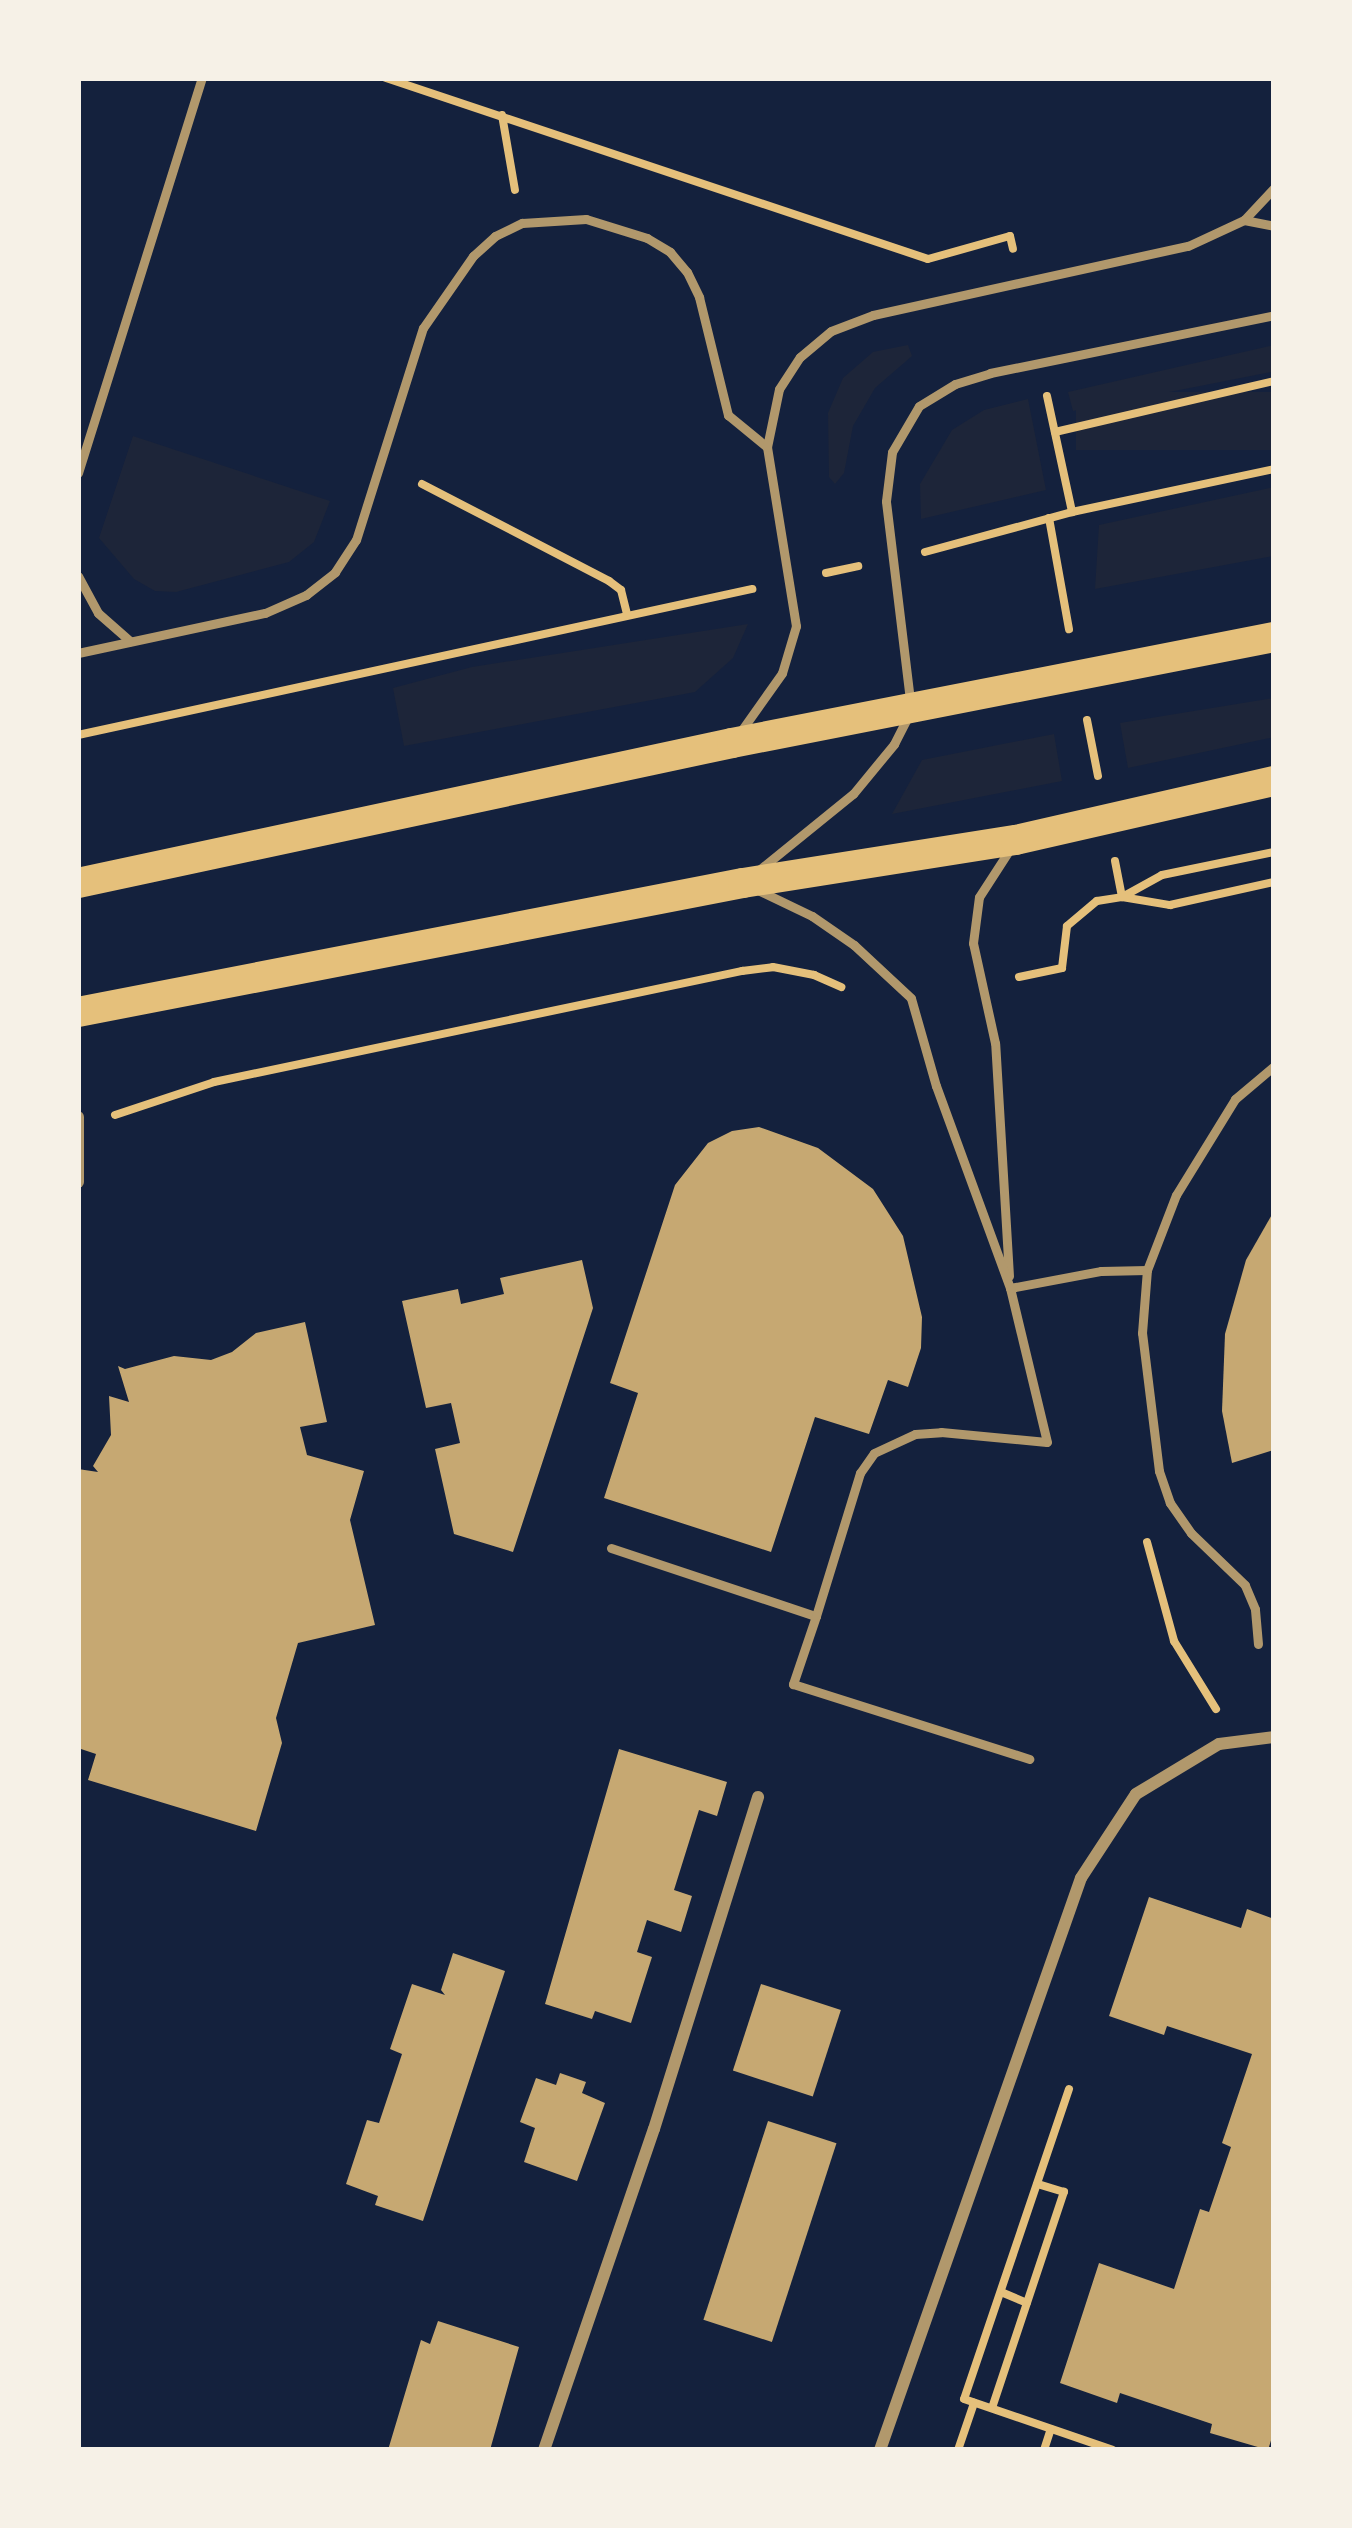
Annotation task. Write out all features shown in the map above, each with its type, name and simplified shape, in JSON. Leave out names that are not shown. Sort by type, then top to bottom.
[{"type":"main road","points":[[78,883],[733,742],[1274,637]]},
{"type":"main road","points":[[78,1012],[743,883],[1016,840],[1274,782]]},
{"type":"street","points":[[78,1120],[78,1182]]},
{"type":"street","points":[[880,2450],[1082,1878],[1136,1794],[1220,1744],[1274,1737]]},
{"type":"street","points":[[544,2450],[648,2148],[758,1797]]},
{"type":"lane","points":[[78,473],[202,78]]},
{"type":"lane","points":[[733,742],[782,673],[796,626],[767,447],[779,388],[800,357],[831,332],[873,315],[1188,246],[1244,220],[1274,188]]},
{"type":"lane","points":[[78,652],[265,613],[306,595],[335,572],[356,540],[423,328],[473,256],[495,236],[523,223],[586,219],[646,238],[670,252],[699,297],[728,415],[767,447]]},
{"type":"lane","points":[[1244,220],[1274,226]]},
{"type":"lane","points":[[1029,1759],[793,1684],[860,1473],[874,1454],[916,1434],[940,1432],[1047,1442],[1010,1288],[936,1086],[911,998],[854,945],[812,916],[743,883],[853,794],[894,744],[912,709],[886,501],[892,452],[919,406],[955,384],[990,373],[1274,315]]},
{"type":"lane","points":[[78,576],[98,613],[131,641]]},
{"type":"lane","points":[[1010,1288],[995,1043],[973,944],[973,919],[979,897],[1016,840]]},
{"type":"lane","points":[[1258,1644],[1255,1609],[1245,1585],[1191,1533],[1164,1485],[1142,1334],[1147,1270],[1176,1195],[1234,1099],[1274,1066]]},
{"type":"lane","points":[[1010,1288],[1101,1271],[1147,1270]]},
{"type":"lane","points":[[611,1548],[816,1616]]},
{"type":"path","points":[[386,78],[928,259],[1010,236],[1016,260]]},
{"type":"path","points":[[502,115],[515,192]]},
{"type":"path","points":[[1055,432],[1274,381]]},
{"type":"path","points":[[1046,388],[1072,512]]},
{"type":"path","points":[[931,550],[1072,512],[1274,469]]},
{"type":"path","points":[[422,484],[610,581],[621,590],[627,614]]},
{"type":"path","points":[[1049,518],[1063,595]]},
{"type":"path","points":[[78,735],[749,590]]},
{"type":"path","points":[[1089,728],[1098,776]]},
{"type":"path","points":[[1030,975],[1062,968],[1067,926],[1079,910],[1122,897],[1162,875],[1274,852]]},
{"type":"path","points":[[1118,876],[1122,897]]},
{"type":"path","points":[[1122,897],[1170,905],[1274,881]]},
{"type":"path","points":[[78,1120],[126,1113],[214,1082],[742,971],[773,967],[814,975],[851,998]]},
{"type":"path","points":[[1164,1485],[1144,1530],[1174,1641],[1236,1742]]},
{"type":"path","points":[[1069,2090],[964,2399],[1113,2450]]},
{"type":"path","points":[[992,2409],[1064,2192],[1037,2184]]},
{"type":"path","points":[[1000,2292],[1027,2303]]},
{"type":"path","points":[[958,2450],[974,2403]]},
{"type":"path","points":[[1043,2450],[1051,2429]]},
{"type":"shaded area","points":[[908,345],[912,356],[875,388],[853,426],[844,473],[835,484],[829,477],[828,413],[843,378],[873,352]]},
{"type":"shaded area","points":[[1274,345],[1271,372],[1073,411],[1068,392]]},
{"type":"shaded area","points":[[1076,392],[1274,392],[1274,450],[1076,450]]},
{"type":"shaded area","points":[[1028,399],[1046,490],[921,519],[920,484],[952,430],[984,410]]},
{"type":"shaded area","points":[[133,436],[330,501],[314,542],[289,562],[176,592],[155,591],[134,579],[99,538]]},
{"type":"shaded area","points":[[1274,487],[1274,556],[1095,589],[1099,525]]},
{"type":"shaded area","points":[[748,624],[733,658],[695,692],[404,746],[393,688],[472,667]]},
{"type":"shaded area","points":[[1274,698],[1274,737],[1128,768],[1120,723]]},
{"type":"shaded area","points":[[1054,734],[1062,781],[892,814],[922,760]]},
{"type":"building","points":[[759,1127],[818,1148],[873,1189],[903,1236],[922,1317],[921,1348],[908,1387],[888,1380],[869,1434],[815,1417],[771,1552],[604,1498],[638,1393],[610,1383],[675,1185],[708,1143],[732,1131]]},
{"type":"building","points":[[1274,1211],[1274,1450],[1232,1463],[1222,1411],[1225,1334],[1246,1260]]},
{"type":"building","points":[[582,1260],[593,1308],[513,1552],[454,1534],[435,1449],[460,1443],[451,1403],[426,1408],[402,1301],[458,1289],[461,1304],[504,1294],[500,1278]]},
{"type":"building","points":[[305,1322],[327,1422],[300,1427],[307,1455],[364,1471],[350,1520],[375,1625],[298,1643],[276,1718],[282,1743],[256,1831],[88,1780],[96,1754],[78,1748],[78,1469],[98,1472],[93,1466],[111,1435],[109,1396],[129,1402],[118,1366],[125,1369],[174,1356],[211,1360],[232,1352],[256,1333]]},
{"type":"building","points":[[619,1749],[727,1782],[717,1816],[699,1810],[674,1890],[692,1896],[681,1932],[647,1920],[637,1952],[652,1957],[631,2023],[595,2011],[592,2019],[545,2004]]},
{"type":"building","points":[[1149,1897],[1241,1928],[1247,1909],[1274,1919],[1274,2431],[1268,2450],[1210,2433],[1212,2424],[1120,2393],[1117,2403],[1060,2383],[1099,2263],[1174,2289],[1200,2209],[1209,2212],[1231,2147],[1222,2143],[1252,2054],[1167,2026],[1164,2035],[1109,2016]]},
{"type":"building","points":[[453,1953],[505,1971],[423,2221],[375,2205],[378,2196],[346,2184],[367,2120],[379,2123],[402,2054],[390,2049],[412,1984],[445,1995],[441,1990]]},
{"type":"building","points":[[761,1984],[841,2010],[813,2097],[733,2071]]},
{"type":"building","points":[[560,2073],[586,2082],[582,2093],[605,2103],[577,2181],[524,2162],[535,2128],[520,2122],[536,2078],[556,2085]]},
{"type":"building","points":[[768,2121],[836,2143],[772,2342],[703,2320]]},
{"type":"building","points":[[438,2321],[519,2347],[490,2450],[388,2450],[421,2340],[430,2344]]}]
